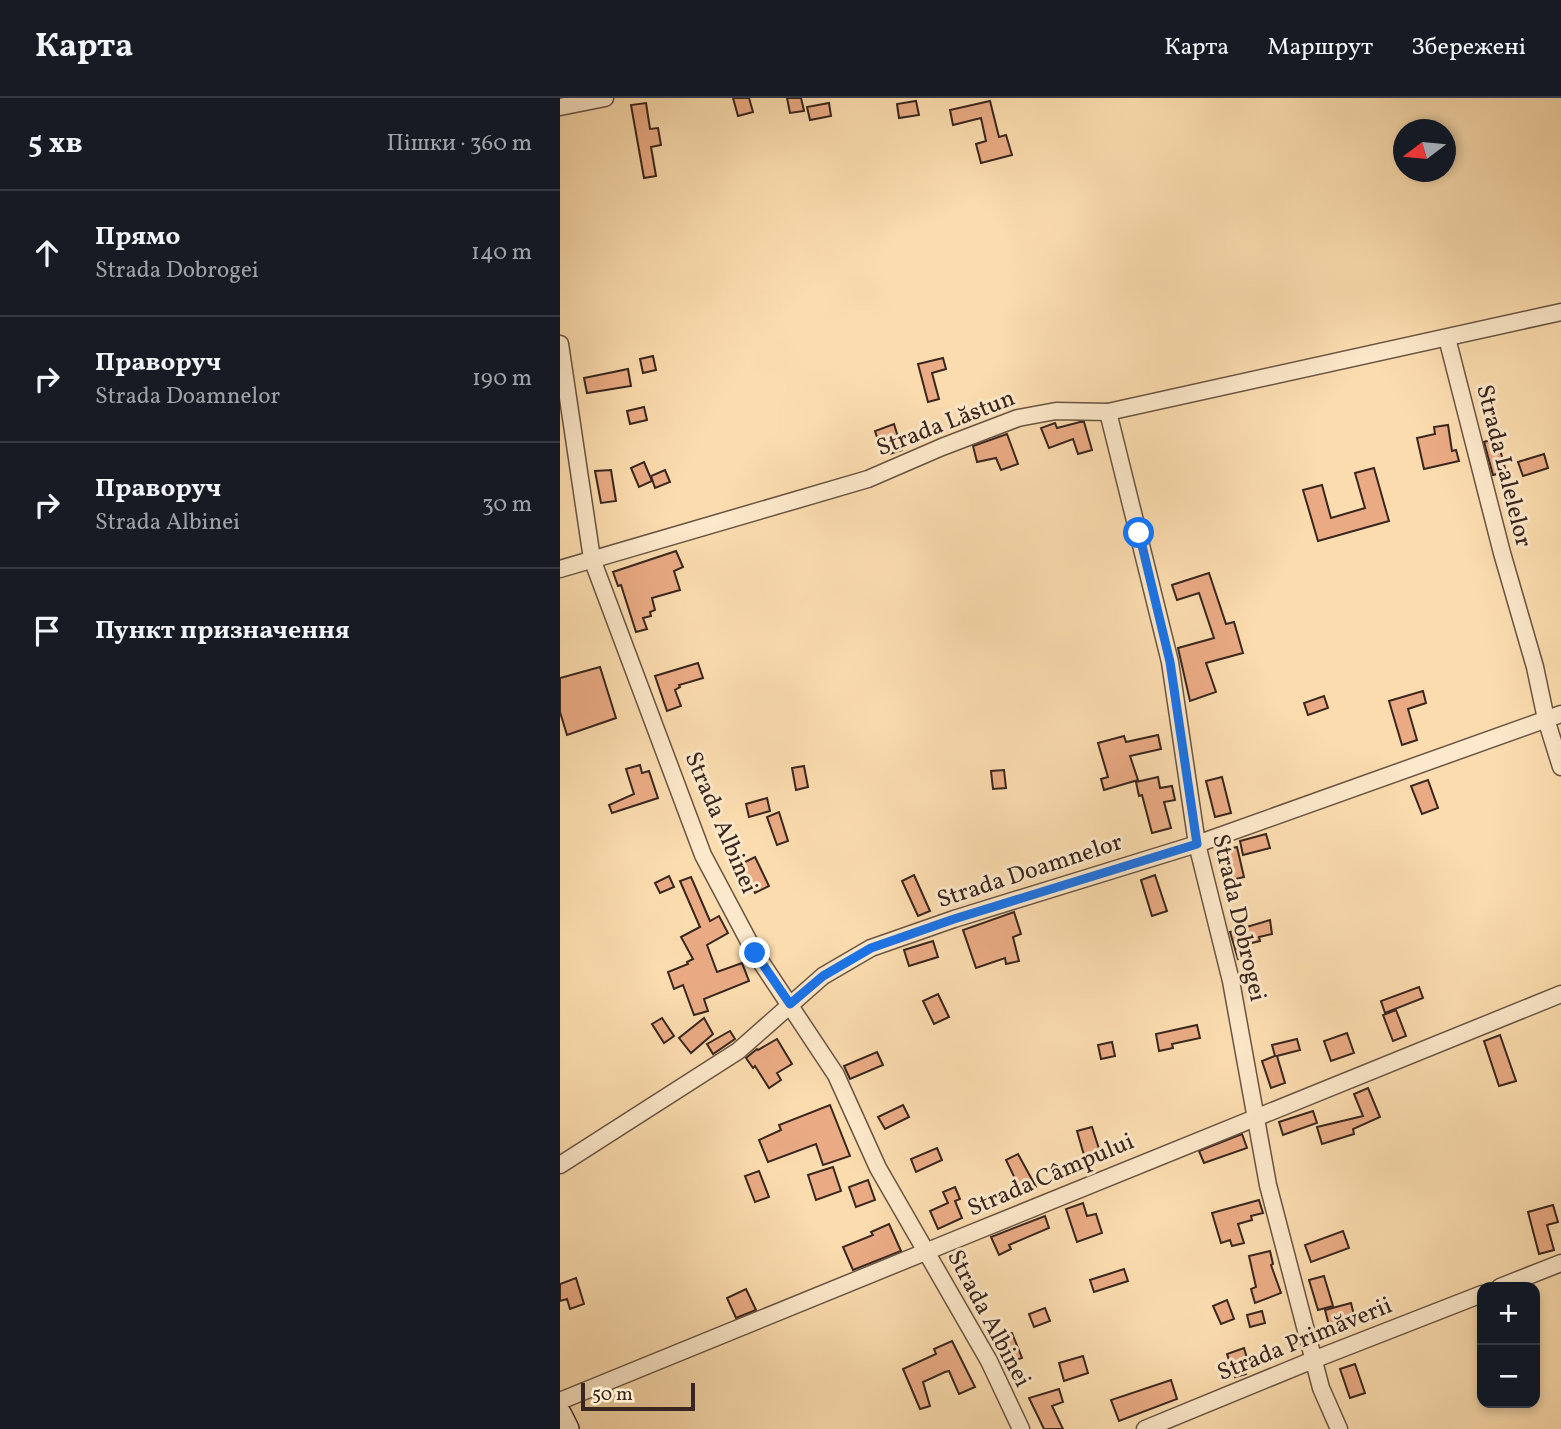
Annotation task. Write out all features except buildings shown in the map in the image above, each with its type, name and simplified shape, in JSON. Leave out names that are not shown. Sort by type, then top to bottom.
[{"type":"main road","points":[[560,1415],[567,1429]]},
{"type":"street","points":[[560,107],[605,98]]},
{"type":"street","name":"Strada Lăstun","points":[[560,569],[868,479],[1018,418],[1056,411],[1108,412],[1561,312]]},
{"type":"street","name":"Strada Lalelelor","points":[[1447,338],[1499,542],[1535,667],[1553,717],[1561,768]]},
{"type":"street","name":"Strada Albinei","points":[[560,344],[592,559],[704,855],[755,953],[836,1075],[878,1168],[989,1361],[1021,1429]]},
{"type":"street","name":"Strada Dobrogei","points":[[1108,412],[1170,662],[1197,844],[1231,981],[1268,1185],[1321,1388],[1339,1429]]},
{"type":"street","name":"Strada Doamnelor","points":[[560,1165],[738,1051],[823,976],[871,948],[954,919],[1197,844],[1553,717]]},
{"type":"street","name":"Strada Câmpului","points":[[560,1401],[1254,1115],[1561,994]]},
{"type":"street","points":[[1513,1282],[1561,1263]]},
{"type":"street","name":"Strada Primăverii","points":[[1145,1429],[1477,1296]]},
{"type":"route","points":[[755,953],[790,1004],[823,976],[871,948],[954,919],[1197,844],[1170,662],[1139,533]]}]
